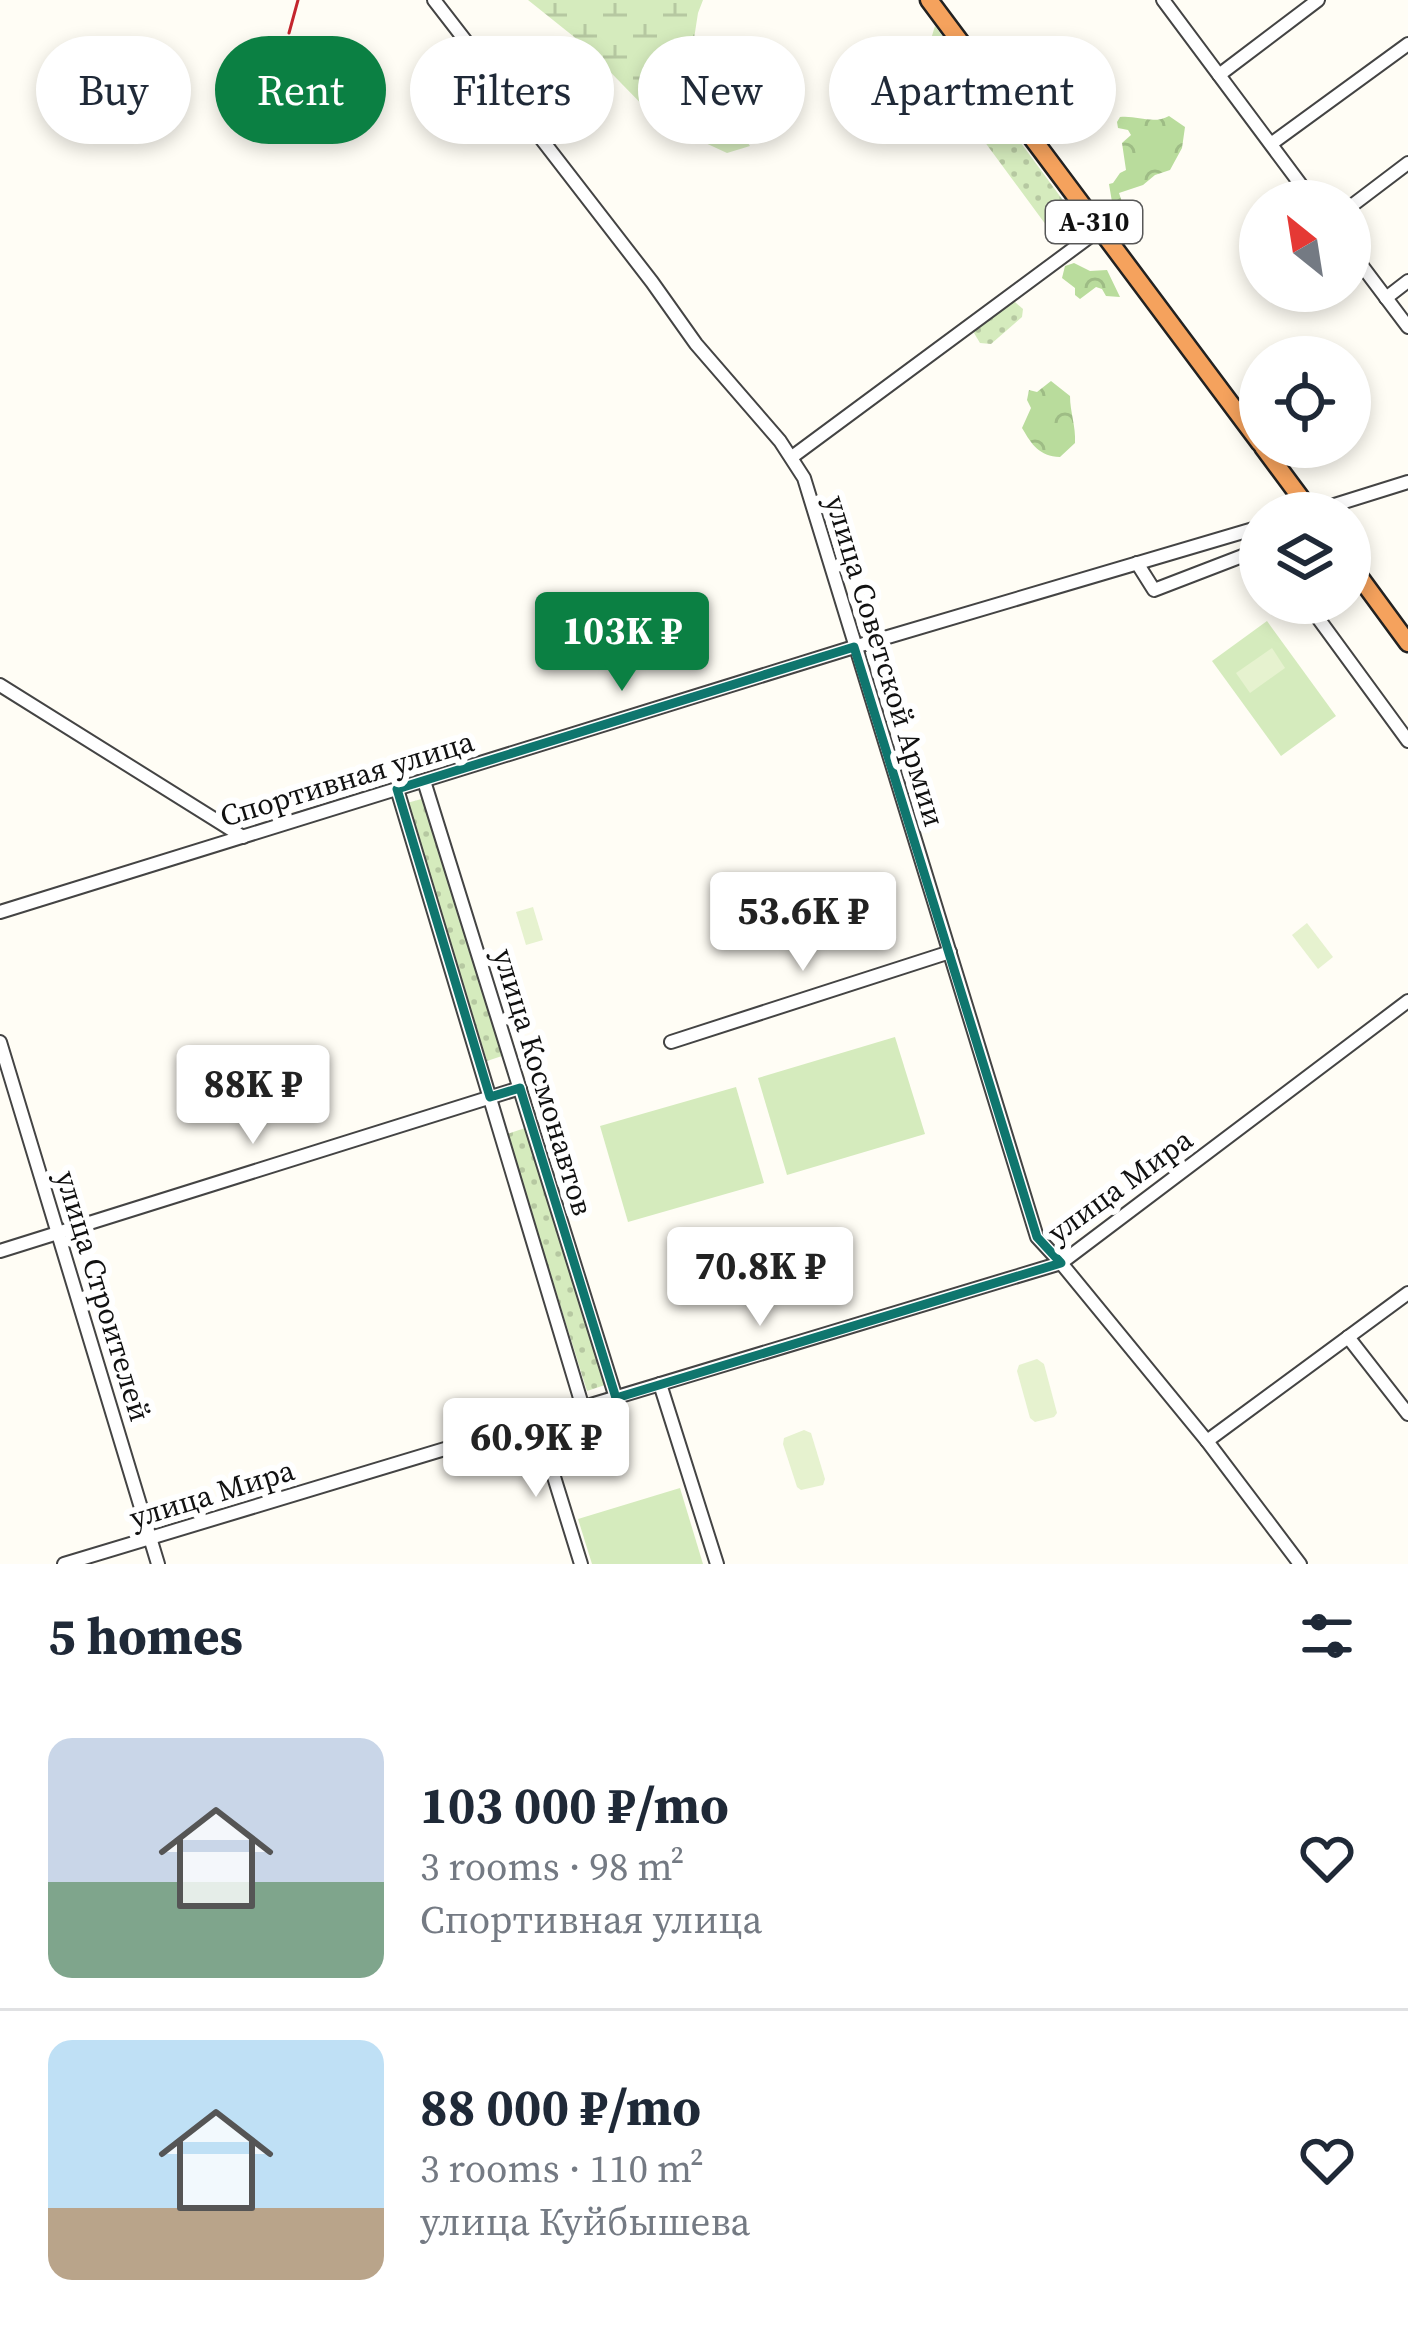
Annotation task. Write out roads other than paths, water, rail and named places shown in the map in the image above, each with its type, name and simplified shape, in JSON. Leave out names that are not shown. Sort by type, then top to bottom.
[{"type":"highway","name":"А-310","points":[[928,0],[1239,414]]},
{"type":"highway","points":[[1371,593],[1408,643]]},
{"type":"street","name":"улица Советской Армии","points":[[434,0],[696,344],[792,458],[811,498],[1037,1237],[1207,1441],[1300,1564]]},
{"type":"street","points":[[1219,75],[1318,0]]},
{"type":"street","points":[[1166,1],[1297,180]]},
{"type":"street","points":[[1270,144],[1408,44]]},
{"type":"street","points":[[1371,191],[1408,163]]},
{"type":"street","points":[[792,458],[1100,230]]},
{"type":"street","points":[[1371,278],[1408,327]]},
{"type":"street","points":[[1386,298],[1408,281]]},
{"type":"street","points":[[1371,494],[1408,482]]},
{"type":"street","name":"Спортивная улица","points":[[0,912],[854,647],[1239,533]]},
{"type":"street","points":[[1137,563],[1154,590],[1239,557]]},
{"type":"street","points":[[1322,624],[1408,741]]},
{"type":"street","points":[[0,685],[242,837]]},
{"type":"street","name":"улица Космонавтов","points":[[424,781],[616,1398]]},
{"type":"street","name":"улица Космонавтов","points":[[397,789],[583,1408]]},
{"type":"street","points":[[671,1042],[950,952]]},
{"type":"street","name":"улица Мира","points":[[64,1564],[1061,1263],[1408,1001]]},
{"type":"street","name":"улица Строителей","points":[[0,1042],[158,1564]]},
{"type":"street","points":[[0,1251],[520,1088]]},
{"type":"street","points":[[1207,1441],[1408,1293]]},
{"type":"street","points":[[1348,1337],[1408,1414]]},
{"type":"street","points":[[660,1384],[717,1564]]},
{"type":"street","points":[[536,1422],[581,1564]]},
{"type":"railway","points":[[289,33],[298,0]]}]
